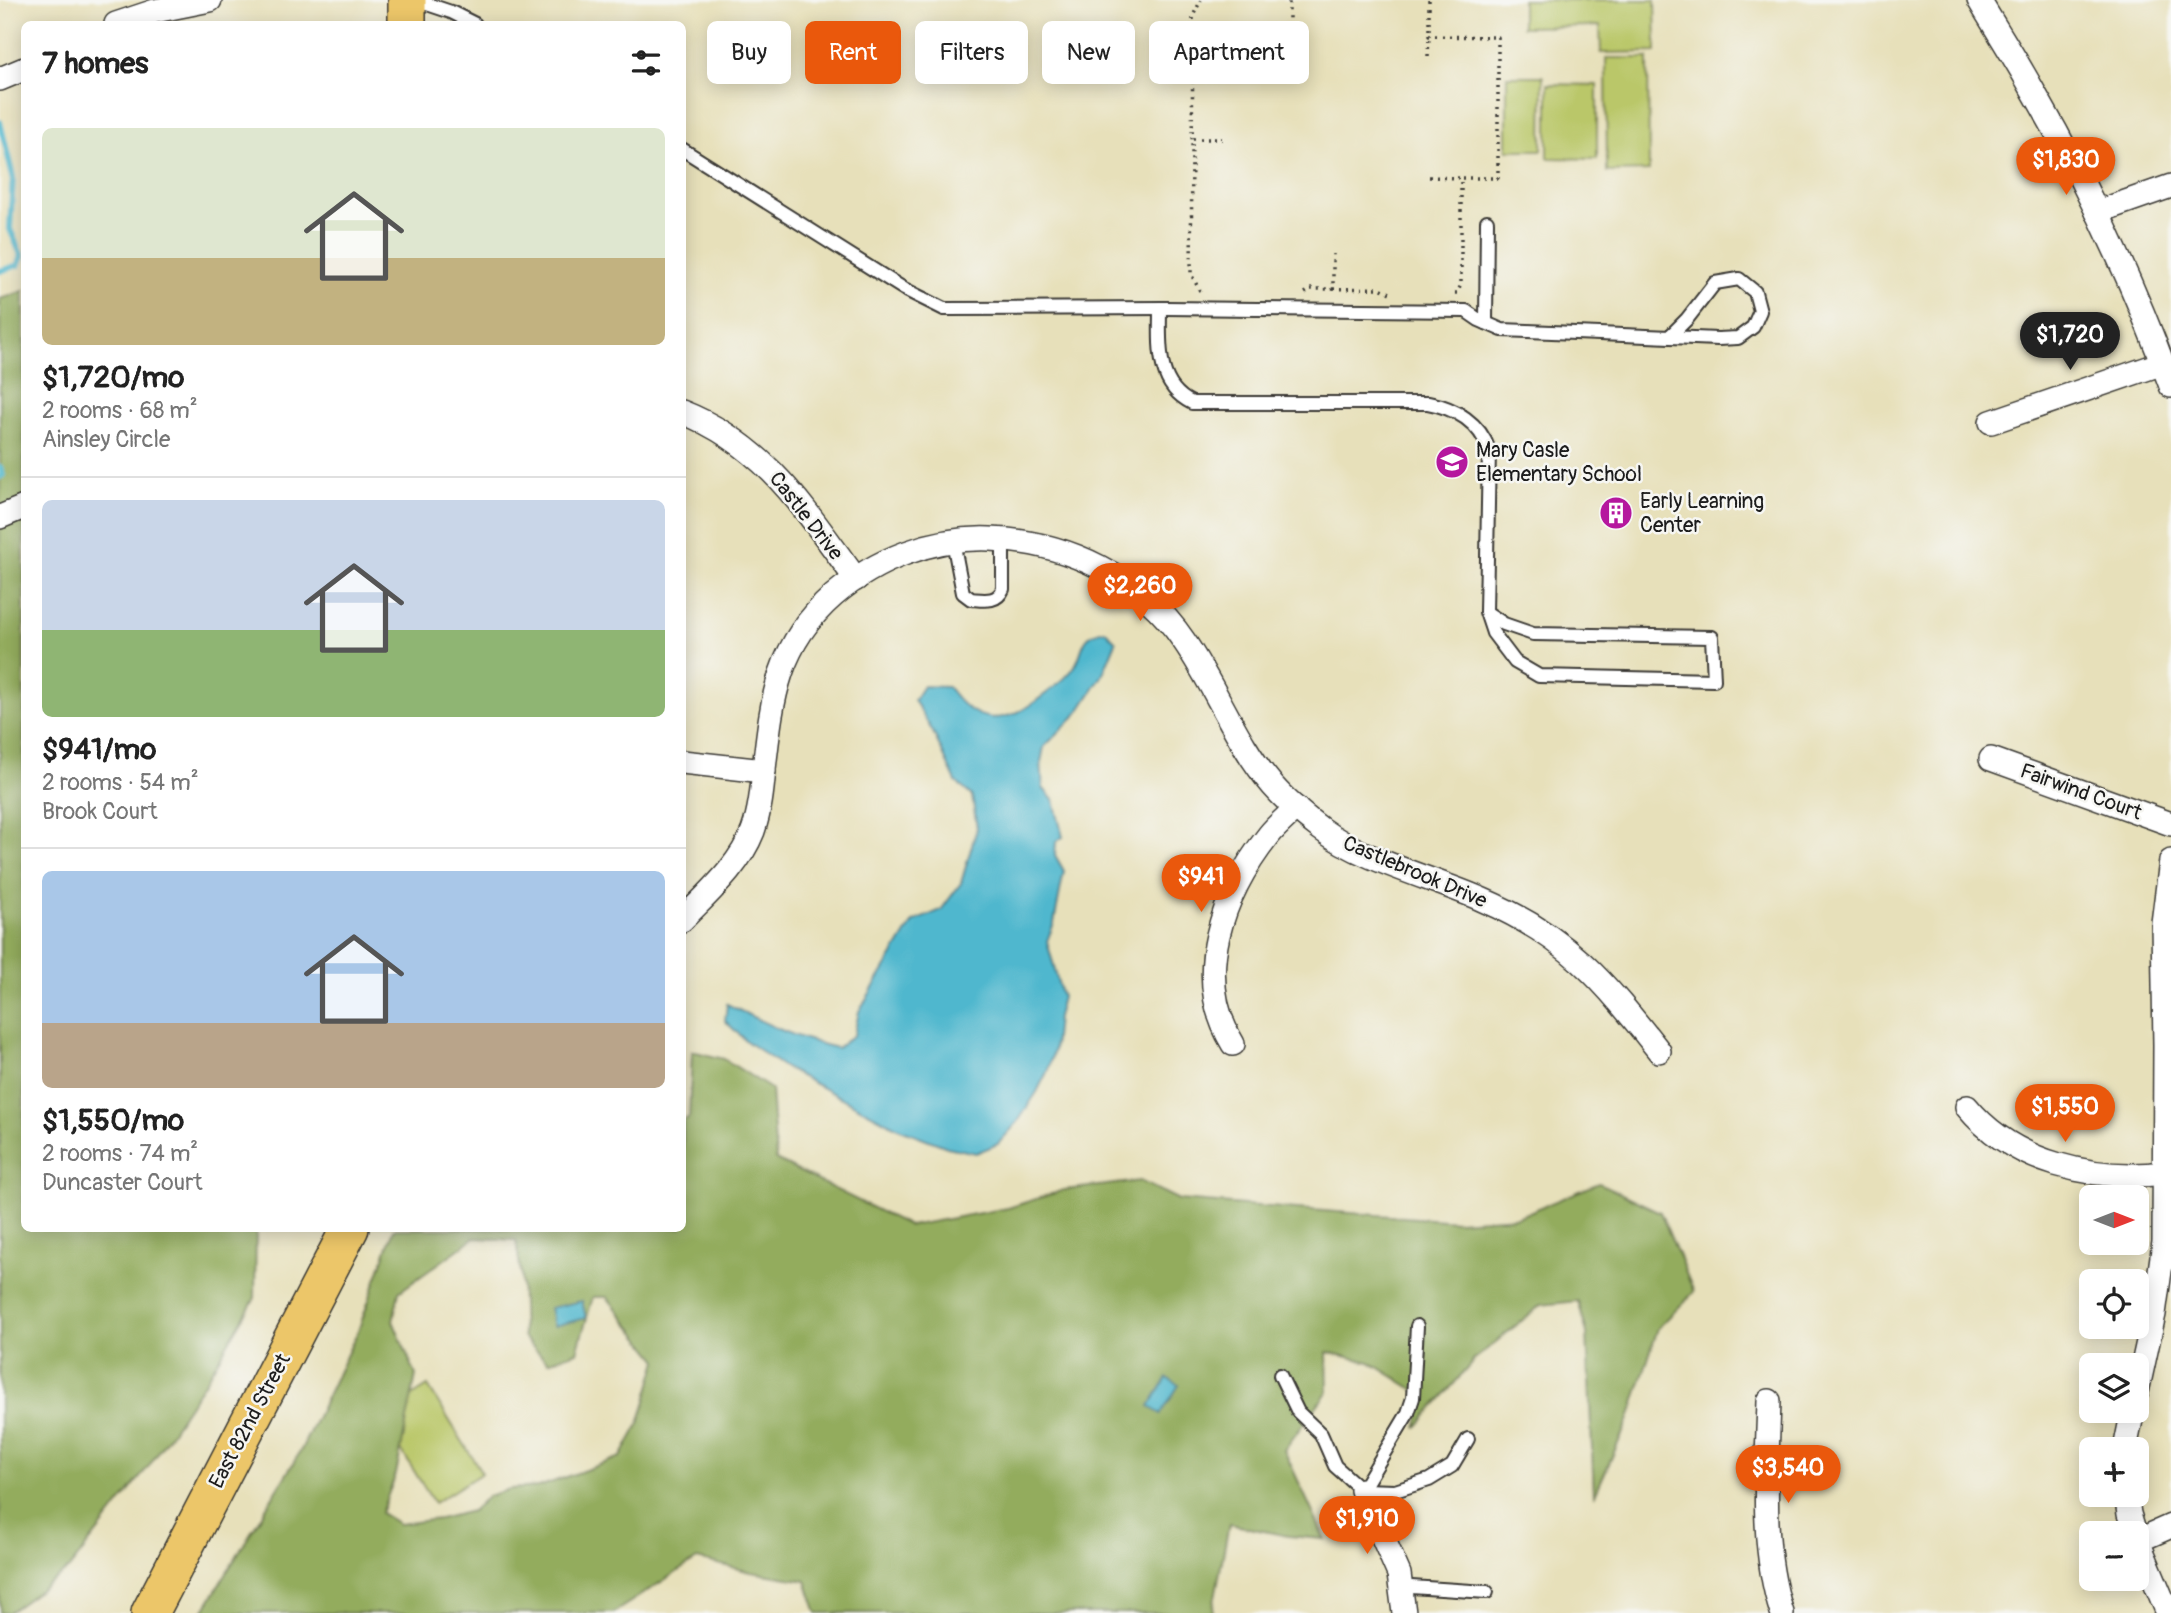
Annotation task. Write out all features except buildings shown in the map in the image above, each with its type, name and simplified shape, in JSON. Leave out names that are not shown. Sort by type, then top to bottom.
[{"type":"main road","points":[[407,0],[407,21]]},
{"type":"main road","name":"East 82nd Street","points":[[149,1613],[348,1232]]},
{"type":"street","points":[[125,21],[155,11],[210,0]]},
{"type":"street","points":[[1979,0],[2030,85],[2097,212],[2122,265],[2171,386]]},
{"type":"street","points":[[0,79],[21,70]]},
{"type":"street","points":[[2097,212],[2171,186]]},
{"type":"street","points":[[1991,422],[2163,363]]},
{"type":"street","name":"Castle Drive","points":[[686,414],[722,432],[768,466],[793,494],[856,579]]},
{"type":"street","points":[[0,517],[21,508]]},
{"type":"street","name":"Castlebrook Drive","points":[[686,916],[729,871],[749,839],[759,813],[780,669],[798,635],[823,606],[856,579],[902,555],[953,541],[1003,539],[1069,553],[1097,565],[1130,585],[1146,598],[1185,642],[1245,746],[1273,786],[1296,808],[1346,844],[1485,901],[1552,937],[1602,981],[1659,1051]]},
{"type":"street","name":"Fairwind Court","points":[[1991,760],[2171,824]]},
{"type":"street","points":[[686,762],[764,771]]},
{"type":"street","points":[[1233,1044],[1216,1005],[1212,972],[1222,919],[1246,868],[1268,837],[1296,808]]},
{"type":"street","points":[[2146,1353],[2162,1261],[2168,1045],[2163,923],[2171,861]]},
{"type":"street","points":[[1967,1107],[1988,1128],[2011,1144],[2048,1161],[2105,1174],[2165,1173]]},
{"type":"street","points":[[1769,1401],[1766,1516],[1773,1581],[1782,1613]]},
{"type":"street","points":[[1362,1490],[1399,1574],[1404,1613]]},
{"type":"street","points":[[2149,1535],[2171,1526]]},
{"type":"street","points":[[2149,1568],[2168,1613]]},
{"type":"lane","points":[[415,0],[469,21]]},
{"type":"lane","points":[[686,151],[938,308],[1466,311],[1502,330],[1669,337],[1738,338],[1753,327],[1760,311],[1755,292],[1739,279],[1715,283],[1669,337]]},
{"type":"lane","points":[[1486,323],[1487,221]]},
{"type":"lane","points":[[1160,308],[1161,363],[1165,375],[1181,398],[1192,403],[1428,403],[1458,412],[1468,420],[1484,436],[1489,450],[1486,612],[1493,633],[1515,662],[1539,676],[1714,680],[1712,637],[1533,634],[1504,624],[1486,612]]},
{"type":"lane","points":[[953,541],[963,593],[971,599],[995,600],[1003,589],[1003,539]]},
{"type":"lane","points":[[1362,1490],[1409,1413],[1413,1398],[1417,1326]]},
{"type":"lane","points":[[1280,1375],[1298,1412],[1321,1434],[1335,1466],[1362,1490],[1395,1491],[1429,1480],[1452,1466],[1468,1439]]},
{"type":"lane","points":[[1401,1589],[1410,1587],[1487,1592]]},
{"type":"path","points":[[1193,21],[1201,0]]},
{"type":"path","points":[[1289,0],[1289,21]]},
{"type":"path","points":[[1428,56],[1429,0]]},
{"type":"path","points":[[1429,36],[1498,37],[1498,178],[1429,177]]},
{"type":"path","points":[[1192,84],[1191,274],[1200,291],[1208,294]]},
{"type":"path","points":[[1192,139],[1222,138]]},
{"type":"path","points":[[1444,293],[1457,293],[1461,285],[1461,177]]},
{"type":"path","points":[[1333,254],[1333,289]]},
{"type":"path","points":[[1302,294],[1311,289],[1380,288],[1392,294]]},
{"type":"green space","points":[[1522,0],[1655,0],[1656,52],[1601,53],[1600,26],[1522,27]]},
{"type":"green space","points":[[1606,58],[1648,58],[1649,171],[1607,172]]},
{"type":"green space","points":[[1507,76],[1543,76],[1542,150],[1507,150]]},
{"type":"green space","points":[[1548,84],[1597,85],[1597,159],[1548,158]]},
{"type":"green space","points":[[21,292],[21,1232],[256,1232],[255,1298],[206,1380],[149,1466],[69,1569],[8,1613],[0,1613],[0,299]]},
{"type":"green space","points":[[692,1051],[724,1059],[771,1089],[776,1160],[909,1226],[1008,1208],[1064,1190],[1140,1181],[1179,1200],[1457,1221],[1517,1217],[1599,1183],[1660,1212],[1694,1292],[1658,1328],[1629,1419],[1594,1497],[1587,1333],[1578,1301],[1541,1305],[1475,1359],[1416,1428],[1424,1396],[1370,1362],[1327,1352],[1328,1391],[1284,1450],[1325,1539],[1288,1536],[1229,1524],[1212,1613],[817,1613],[806,1581],[697,1559],[613,1613],[202,1613],[300,1452],[358,1331],[393,1232],[686,1232],[686,1119],[689,1117]],"holes":[[[474,1238],[516,1240],[521,1274],[523,1337],[548,1362],[577,1352],[593,1297],[607,1297],[658,1360],[639,1424],[621,1457],[539,1487],[510,1489],[488,1496],[472,1511],[399,1524],[381,1513],[396,1474],[416,1375],[393,1321],[399,1292]]]},
{"type":"green space","points":[[428,1386],[482,1473],[434,1503],[380,1416]]},
{"type":"water","points":[[1105,630],[1116,642],[1102,676],[1078,713],[1044,747],[1041,762],[1043,788],[1054,801],[1063,837],[1056,842],[1055,855],[1064,871],[1054,923],[1047,941],[1062,997],[1054,1050],[1047,1072],[1017,1123],[998,1144],[976,1153],[947,1147],[898,1128],[785,1068],[746,1041],[725,1021],[727,1004],[794,1035],[837,1048],[854,1035],[859,1011],[913,922],[941,910],[961,883],[977,828],[972,796],[956,782],[933,732],[914,700],[923,686],[948,687],[958,700],[980,715],[991,718],[1015,714],[1062,681],[1073,669],[1086,640],[1096,632]]},
{"type":"water","points":[[582,1301],[586,1318],[554,1326],[550,1308]]},
{"type":"water","points":[[1167,1378],[1179,1385],[1161,1414],[1149,1407]]},
{"type":"waterway","points":[[0,122],[13,177],[10,229],[21,255]]},
{"type":"waterway","points":[[0,271],[18,265],[21,259]]},
{"type":"waterway","points":[[0,467],[3,475],[0,477]]},
{"type":"place","name":"Mary Casle Elementary School","points":[[1452,462]]},
{"type":"place","name":"Early Learning Center","points":[[1616,513]]}]
